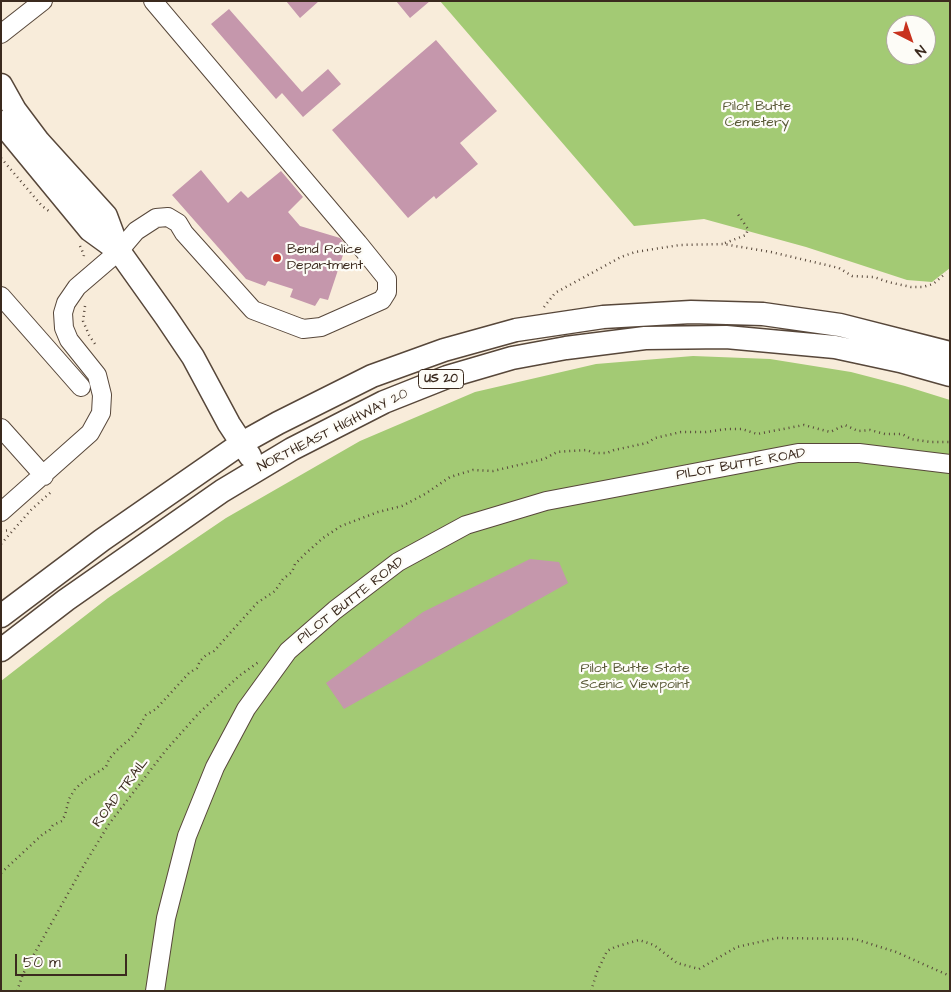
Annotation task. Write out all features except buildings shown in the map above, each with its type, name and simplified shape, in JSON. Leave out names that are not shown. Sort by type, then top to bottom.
[{"type":"main road","points":[[1,85],[15,110],[39,142],[106,216],[119,251],[193,357],[229,424],[258,468]]},
{"type":"main road","points":[[1,122],[90,230],[119,251]]},
{"type":"main road","name":"NORTHEAST HIGHWAY 20","points":[[1,616],[102,540],[242,444],[278,423],[372,376],[444,350],[516,330],[603,317],[691,312],[763,314],[840,325],[950,353]]},
{"type":"main road","name":"NORTHEAST HIGHWAY 20","points":[[1,650],[73,594],[258,468],[384,402],[447,377],[512,358],[645,338],[726,337],[835,347],[900,361],[950,375]]},
{"type":"street","points":[[1,34],[43,1]]},
{"type":"street","points":[[1,512],[44,476],[90,433],[101,412],[102,395],[97,375],[69,340],[64,328],[63,313],[66,303],[77,287],[119,251],[136,231],[156,218],[168,217],[178,223],[184,233],[253,310],[303,329],[321,327],[382,300],[387,292],[387,279],[364,250],[153,1]]},
{"type":"street","points":[[1,296],[81,387]]},
{"type":"street","points":[[1,428],[44,476]]},
{"type":"street","name":"PILOT BUTTE ROAD","points":[[155,991],[166,918],[187,836],[216,767],[246,709],[288,651],[335,610],[398,562],[466,525],[546,501],[798,453],[859,453],[950,464]]},
{"type":"path","points":[[1,158],[42,206],[55,216]]},
{"type":"path","points":[[723,244],[746,235],[748,229],[737,213]]},
{"type":"path","points":[[77,242],[84,255],[82,264]]},
{"type":"path","points":[[541,310],[555,293],[621,257],[666,246],[723,244],[799,258],[839,268],[852,276],[874,278],[911,287],[923,287],[933,284],[946,273]]},
{"type":"path","points":[[1,531],[13,529]]},
{"type":"path","name":"ROAD TRAIL","points":[[17,991],[23,974],[109,824],[166,750],[198,713],[239,676],[260,661]]},
{"type":"path","points":[[591,991],[597,972],[608,951],[639,940],[654,945],[677,963],[699,969],[736,947],[777,938],[855,940],[896,952],[950,976]]},
{"type":"green space","name":"Pilot Butte Cemetery","points":[[440,1],[950,1],[950,268],[932,282],[907,280],[806,247],[704,219],[634,226]]},
{"type":"green space","name":"Pilot Butte State Scenic Viewpoint","points":[[693,356],[770,359],[851,372],[950,400],[950,991],[1,991],[1,681],[108,598],[226,518],[360,441],[475,392],[596,364]]},
{"type":"place","name":"Bend Police Department","points":[[277,258]]}]
